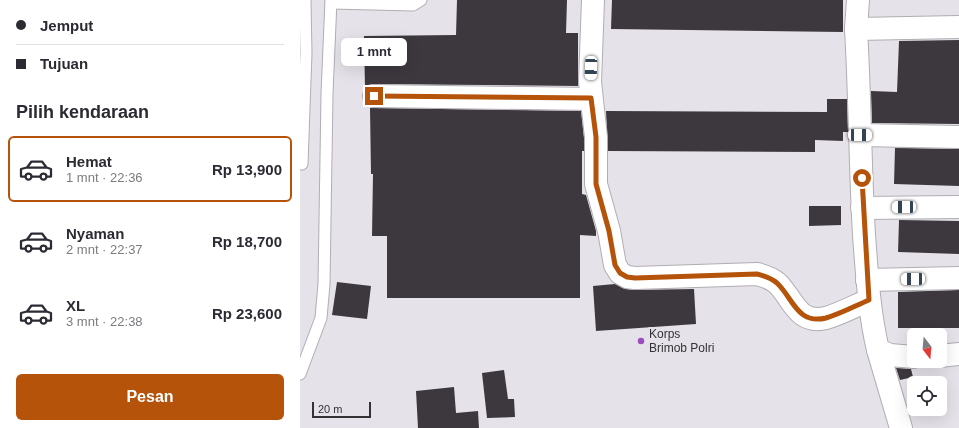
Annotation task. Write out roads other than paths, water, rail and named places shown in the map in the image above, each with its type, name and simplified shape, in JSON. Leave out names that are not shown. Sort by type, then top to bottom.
[{"type":"street","points":[[593,0],[590,82],[596,143],[596,184],[609,231],[615,265],[620,273],[627,277],[635,278],[757,274],[769,278],[778,284],[792,305],[800,313],[810,318],[825,318],[868,290],[959,278]]},
{"type":"street","points":[[858,0],[856,28],[862,208],[868,290],[872,323],[878,350],[901,428]]},
{"type":"street","points":[[856,28],[959,27]]},
{"type":"street","points":[[374,96],[591,98]]},
{"type":"street","points":[[860,135],[959,137]]},
{"type":"street","points":[[862,208],[959,207]]},
{"type":"street","points":[[878,350],[890,355],[907,356]]},
{"type":"street","points":[[947,355],[959,354]]},
{"type":"lane","points":[[302,164],[305,0]]},
{"type":"lane","points":[[300,374],[321,318],[324,284],[326,94],[331,2],[413,5],[421,0]]},
{"type":"place","name":"Korps Brimob Polri","points":[[641,341]]}]
